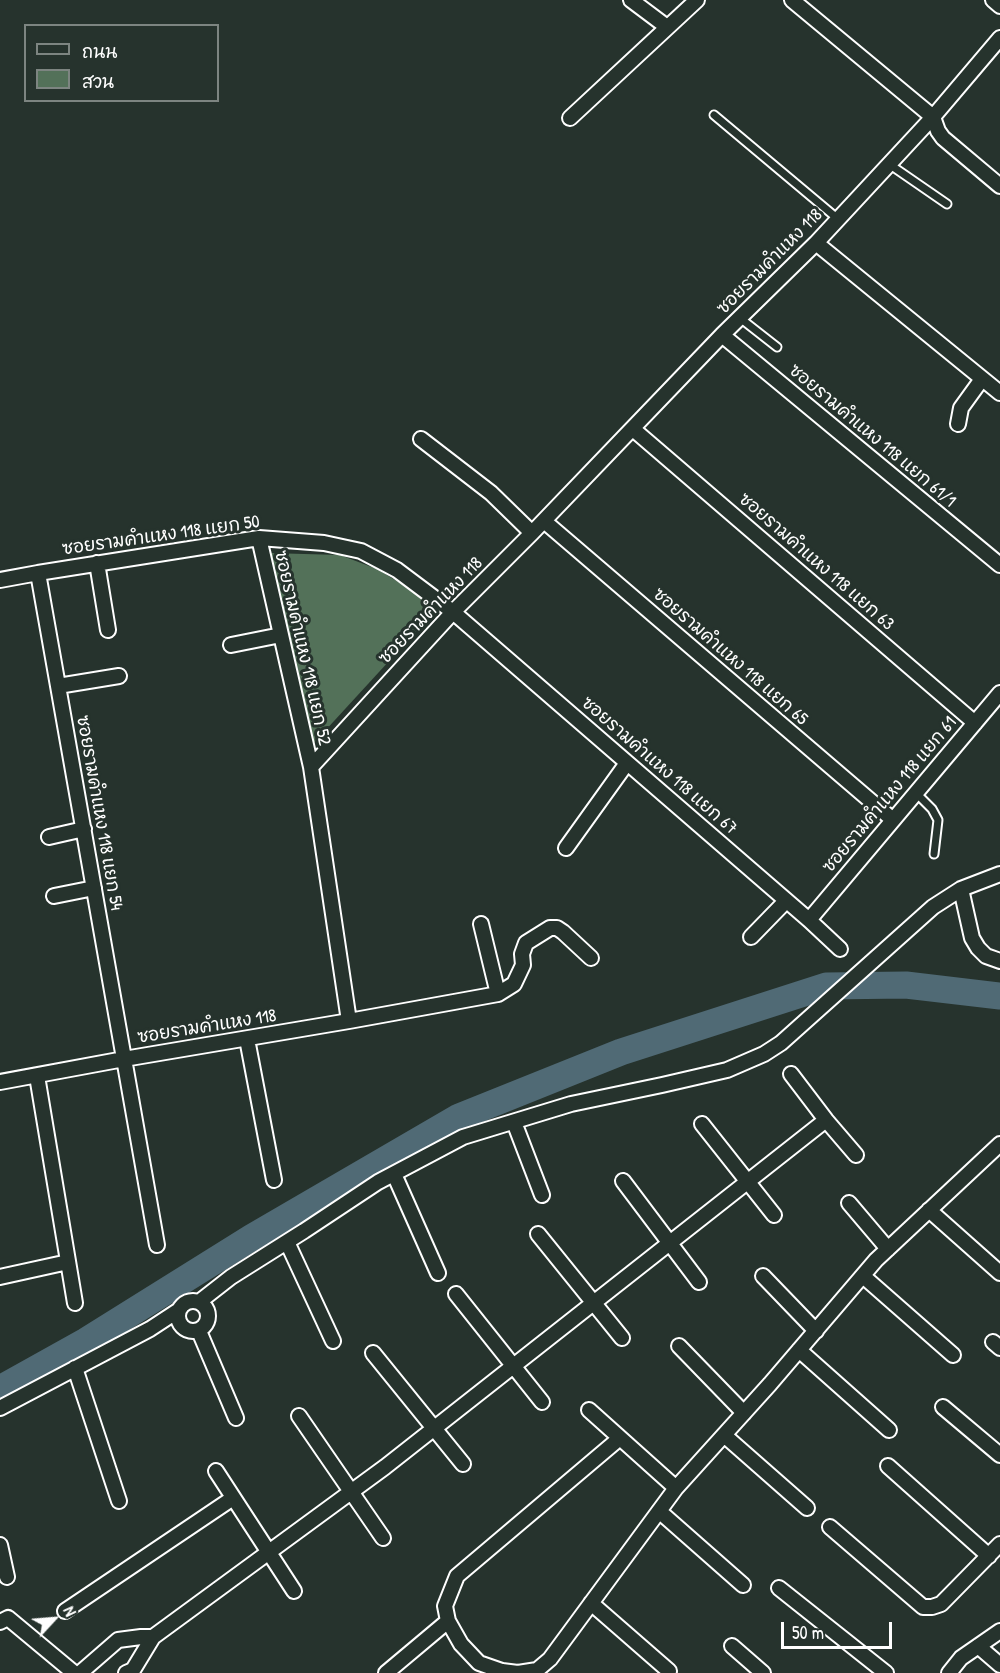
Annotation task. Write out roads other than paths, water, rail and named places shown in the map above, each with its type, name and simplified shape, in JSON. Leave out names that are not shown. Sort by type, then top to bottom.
[{"type":"street","points":[[631,0],[667,27]]},
{"type":"street","points":[[570,118],[697,0]]},
{"type":"street","points":[[792,0],[933,117],[943,138],[1000,186]]},
{"type":"street","points":[[993,0],[1000,6]]},
{"type":"street","name":"ซอยรามคำแหง 118","points":[[311,767],[453,612],[722,335],[816,243],[933,117],[1000,38]]},
{"type":"street","points":[[816,243],[1000,393]]},
{"type":"street","name":"ซอยรามคำแหง 118 แยก 61/1","points":[[722,335],[1000,565]]},
{"type":"street","points":[[958,424],[961,408],[982,379]]},
{"type":"street","name":"ซอยรามคำแหง 118 แยก 63","points":[[633,429],[975,723]]},
{"type":"street","points":[[421,439],[491,493],[532,533]]},
{"type":"street","name":"ซอยรามคำแหง 118 แยก 65","points":[[544,520],[893,820]]},
{"type":"street","name":"ซอยรามคำแหง 118 แยก 50","points":[[0,580],[259,537],[324,543],[361,551],[397,570],[453,612]]},
{"type":"street","name":"ซอยรามคำแหง 118 แยก 52","points":[[259,537],[311,767]]},
{"type":"street","points":[[97,563],[108,630]]},
{"type":"street","name":"ซอยรามคำแหง 118 แยก 54","points":[[38,573],[157,1245]]},
{"type":"street","name":"ซอยรามคำแหง 118 แยก 67","points":[[453,612],[809,920],[840,950]]},
{"type":"street","points":[[231,645],[281,635]]},
{"type":"street","points":[[58,686],[119,676]]},
{"type":"street","name":"ซอยรามคำแหง 118 แยก 61","points":[[809,920],[1000,693]]},
{"type":"street","points":[[566,848],[627,763]]},
{"type":"street","points":[[311,767],[349,1021]]},
{"type":"street","points":[[49,837],[84,829]]},
{"type":"street","points":[[199,1302],[231,1277],[378,1182],[464,1137],[571,1104],[727,1070],[749,1062],[781,1043],[933,907],[960,889],[1000,874]]},
{"type":"street","points":[[54,896],[94,888]]},
{"type":"street","points":[[960,889],[972,938],[986,956],[1000,961]]},
{"type":"street","points":[[751,937],[786,901]]},
{"type":"street","points":[[481,924],[498,994],[514,984],[523,965],[522,954],[526,943],[550,928],[557,928],[563,932],[591,958]]},
{"type":"street","name":"ซอยรามคำแหง 118","points":[[0,1082],[498,994]]},
{"type":"street","points":[[248,1039],[274,1180]]},
{"type":"street","points":[[792,1074],[826,1120],[856,1155]]},
{"type":"street","points":[[36,1076],[75,1303]]},
{"type":"street","points":[[126,1673],[133,1670],[153,1636],[435,1429],[826,1120]]},
{"type":"street","points":[[514,1122],[543,1195]]},
{"type":"street","points":[[702,1124],[774,1215]]},
{"type":"street","points":[[620,1438],[457,1576],[445,1606],[448,1621],[461,1644],[479,1663],[502,1671],[518,1673],[537,1670],[550,1659],[676,1488],[888,1249],[999,1148]]},
{"type":"street","points":[[394,1174],[438,1273]]},
{"type":"street","points":[[622,1181],[699,1282]]},
{"type":"street","points":[[849,1203],[888,1249]]},
{"type":"street","points":[[929,1210],[1000,1273]]},
{"type":"street","points":[[538,1234],[622,1338]]},
{"type":"street","points":[[287,1242],[333,1341]]},
{"type":"street","points":[[0,1277],[68,1262]]},
{"type":"street","points":[[763,1276],[816,1331]]},
{"type":"street","points":[[863,1276],[953,1355]]},
{"type":"street","points":[[456,1294],[542,1402]]},
{"type":"street","points":[[0,1408],[150,1329],[191,1301],[199,1302],[207,1311],[207,1322],[199,1331],[187,1331],[179,1322],[179,1310]]},
{"type":"street","points":[[199,1331],[236,1418]]},
{"type":"street","points":[[679,1346],[744,1413]]},
{"type":"street","points":[[799,1350],[889,1430]]},
{"type":"street","points":[[373,1353],[464,1464]]},
{"type":"street","points":[[75,1368],[119,1501]]},
{"type":"street","points":[[943,1407],[1000,1455]]},
{"type":"street","points":[[590,1410],[676,1488]]},
{"type":"street","points":[[298,1416],[383,1538]]},
{"type":"street","points":[[724,1436],[807,1509]]},
{"type":"street","points":[[888,1466],[989,1556]]},
{"type":"street","points":[[216,1471],[294,1591]]},
{"type":"street","points":[[65,1611],[233,1498]]},
{"type":"street","points":[[659,1511],[743,1585]]},
{"type":"street","points":[[830,1527],[923,1607],[940,1605],[1000,1544]]},
{"type":"street","points":[[0,1545],[7,1577]]},
{"type":"street","points":[[779,1588],[886,1673]]},
{"type":"street","points":[[591,1603],[669,1671]]},
{"type":"street","points":[[0,1622],[8,1618],[74,1673]]},
{"type":"street","points":[[386,1673],[448,1621]]},
{"type":"street","points":[[949,1673],[961,1658],[1000,1630]]},
{"type":"street","points":[[80,1673],[118,1640],[153,1636]]},
{"type":"street","points":[[978,1646],[1000,1665]]},
{"type":"street","points":[[732,1647],[763,1673]]},
{"type":"lane","points":[[714,115],[838,219]]},
{"type":"lane","points":[[889,164],[947,204]]},
{"type":"lane","points":[[740,318],[777,347]]},
{"type":"lane","points":[[916,793],[932,809],[938,820],[934,854]]},
{"type":"waterway","points":[[0,1389],[86,1341],[251,1238],[459,1117],[621,1052],[826,986],[906,985],[1000,996]]}]
